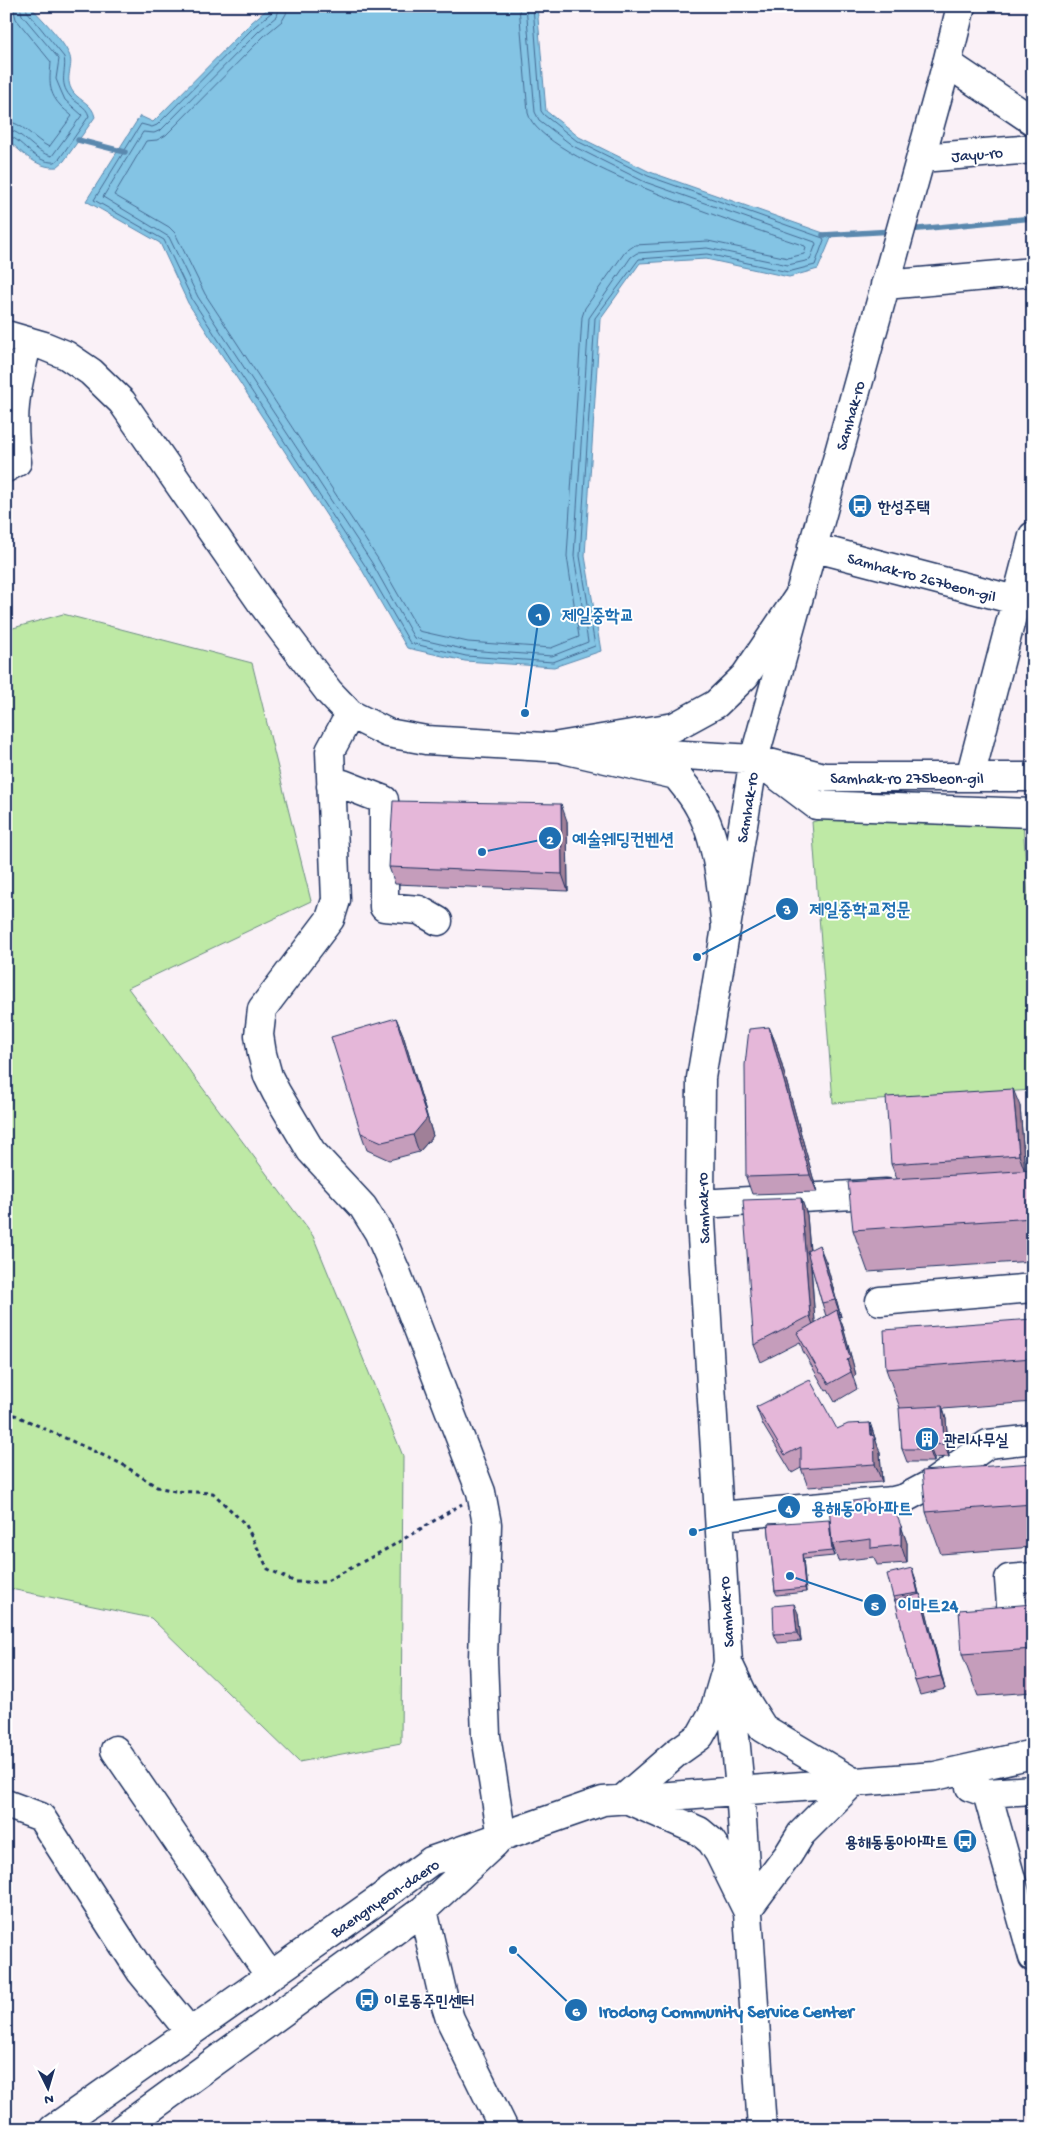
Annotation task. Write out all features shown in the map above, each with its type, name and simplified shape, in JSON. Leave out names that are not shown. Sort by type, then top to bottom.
[{"type":"street","points":[[920,158],[961,6]]},
{"type":"street","points":[[947,63],[1033,121]]},
{"type":"street","name":"Jayu-ro","points":[[920,158],[1033,148]]},
{"type":"street","name":"Samhak-ro","points":[[762,2129],[740,1789],[728,1663],[700,1204],[701,1078],[754,759],[920,158]]},
{"type":"street","points":[[882,296],[923,281],[1033,272]]},
{"type":"street","points":[[6,468],[17,462],[13,412],[16,387],[17,338],[58,352],[77,362],[91,372],[122,402],[261,602],[329,692],[350,714],[388,733],[426,740],[553,747],[676,775],[700,807],[710,834],[721,878],[726,928]]},
{"type":"street","points":[[970,777],[1024,600],[1033,536]]},
{"type":"street","name":"Samhak-ro 267beon-gil","points":[[812,547],[1024,600]]},
{"type":"street","points":[[553,747],[674,727],[716,704],[745,676],[797,599]]},
{"type":"street","points":[[350,714],[330,751],[336,900],[330,919],[262,1009],[259,1034],[268,1076],[311,1151],[363,1207],[379,1233],[482,1492],[487,1524],[483,1659],[486,1736],[502,1836],[603,1801],[740,1789],[935,1776],[1033,1754]]},
{"type":"street","name":"Samhak-ro 275beon-gil","points":[[553,747],[754,759],[824,777],[1033,777]]},
{"type":"street","points":[[754,759],[816,805],[1033,813]]},
{"type":"street","points":[[331,786],[343,784],[384,800],[384,907],[420,910],[438,921]]},
{"type":"street","points":[[700,1204],[915,1192]]},
{"type":"street","points":[[880,1301],[1033,1288]]},
{"type":"street","points":[[719,1516],[893,1501],[905,1498],[933,1483],[988,1444],[1033,1440]]},
{"type":"street","points":[[1014,1643],[1009,1579],[1033,1577]]},
{"type":"street","points":[[624,1798],[676,1753],[700,1736],[714,1711],[728,1663]]},
{"type":"street","points":[[728,1663],[746,1701],[763,1728],[853,1782]]},
{"type":"street","points":[[115,1750],[270,1976]]},
{"type":"street","points":[[935,1776],[987,1793],[1033,1790]]},
{"type":"street","points":[[624,1798],[699,1831],[711,1841],[719,1853],[747,1910],[788,1855],[800,1834],[853,1782]]},
{"type":"street","points":[[987,1793],[1033,1957]]},
{"type":"street","points":[[6,1804],[41,1817],[141,1972],[190,2032]]},
{"type":"street","name":"Baengnyeon-daero","points":[[122,2129],[423,1910],[502,1836]]},
{"type":"street","name":"Baengnyeon-daero","points":[[53,2129],[431,1861],[502,1836]]},
{"type":"street","points":[[423,1910],[450,2019],[504,2129]]},
{"type":"path","points":[[6,1411],[122,1464],[157,1487],[175,1491],[214,1493],[246,1525],[268,1570],[296,1582],[325,1582],[392,1546],[482,1492]]},
{"type":"green space","points":[[63,614],[252,663],[311,901],[128,988],[313,1236],[403,1456],[401,1743],[299,1762],[151,1618],[6,1588],[6,630]]},
{"type":"green space","points":[[830,817],[1023,822],[1033,973],[1033,1090],[833,1103],[812,822]]},
{"type":"water","points":[[6,6],[30,6],[57,36],[69,54],[71,63],[70,87],[94,112],[95,117],[64,161],[57,167],[50,167],[36,162],[6,138]]},
{"type":"water","points":[[271,6],[537,6],[546,111],[579,137],[650,172],[832,236],[818,269],[789,277],[706,259],[640,263],[600,319],[585,556],[601,651],[554,667],[465,661],[407,648],[362,570],[188,303],[160,243],[86,201],[140,116],[153,122],[252,22]]},
{"type":"building","points":[[393,801],[561,804],[562,874],[389,867]]},
{"type":"building","points":[[396,1018],[427,1118],[413,1135],[382,1142],[361,1133],[331,1037]]},
{"type":"building","points":[[769,1027],[810,1175],[746,1177],[745,1065],[749,1029]]},
{"type":"building","points":[[1013,1089],[1019,1155],[891,1164],[886,1097]]},
{"type":"building","points":[[1033,1170],[1033,1218],[853,1230],[848,1182]]},
{"type":"building","points":[[801,1198],[810,1316],[754,1345],[743,1200]]},
{"type":"building","points":[[819,1245],[835,1300],[822,1303],[807,1251]]},
{"type":"building","points":[[837,1310],[850,1358],[847,1360],[851,1372],[829,1384],[822,1373],[820,1373],[797,1333]]},
{"type":"building","points":[[1033,1319],[1033,1358],[886,1369],[884,1330]]},
{"type":"building","points":[[810,1380],[837,1429],[848,1424],[870,1423],[871,1435],[874,1436],[875,1464],[801,1469],[801,1447],[785,1455],[756,1407]]},
{"type":"building","name":"관리사무실","points":[[942,1406],[944,1444],[929,1445],[929,1449],[902,1449],[899,1408]]},
{"type":"building","points":[[1033,1463],[1033,1504],[926,1512],[922,1471]]},
{"type":"building","points":[[868,1499],[868,1503],[891,1501],[901,1526],[901,1545],[871,1548],[871,1539],[832,1544],[829,1504]]},
{"type":"building","points":[[829,1520],[832,1551],[802,1554],[805,1588],[775,1591],[768,1524]]},
{"type":"building","points":[[912,1568],[918,1593],[893,1597],[887,1574]]},
{"type":"building","points":[[920,1594],[941,1676],[915,1681],[895,1600]]},
{"type":"building","points":[[794,1604],[797,1633],[774,1634],[773,1606]]},
{"type":"building","points":[[1033,1604],[1033,1649],[962,1654],[959,1610]]},
{"type":"waterway","points":[[78,140],[125,152]]},
{"type":"waterway","points":[[908,230],[1033,218]]},
{"type":"waterway","points":[[823,235],[894,231]]},
{"type":"place","name":"한성주택","points":[[860,506]]},
{"type":"place","name":"제일중학교","points":[[525,713]]},
{"type":"place","name":"예술웨딩컨벤션","points":[[482,852]]},
{"type":"place","name":"제일중학교정문","points":[[697,957]]},
{"type":"place","name":"관리사무실","points":[[927,1439]]},
{"type":"place","name":"용해동아아파트","points":[[693,1532]]},
{"type":"place","name":"이마트24","points":[[790,1576]]},
{"type":"place","name":"용해동동아아파트","points":[[965,1841]]},
{"type":"place","name":"Irodong Community Service Center","points":[[513,1950]]},
{"type":"place","name":"이로동주민센터","points":[[367,2000]]}]
